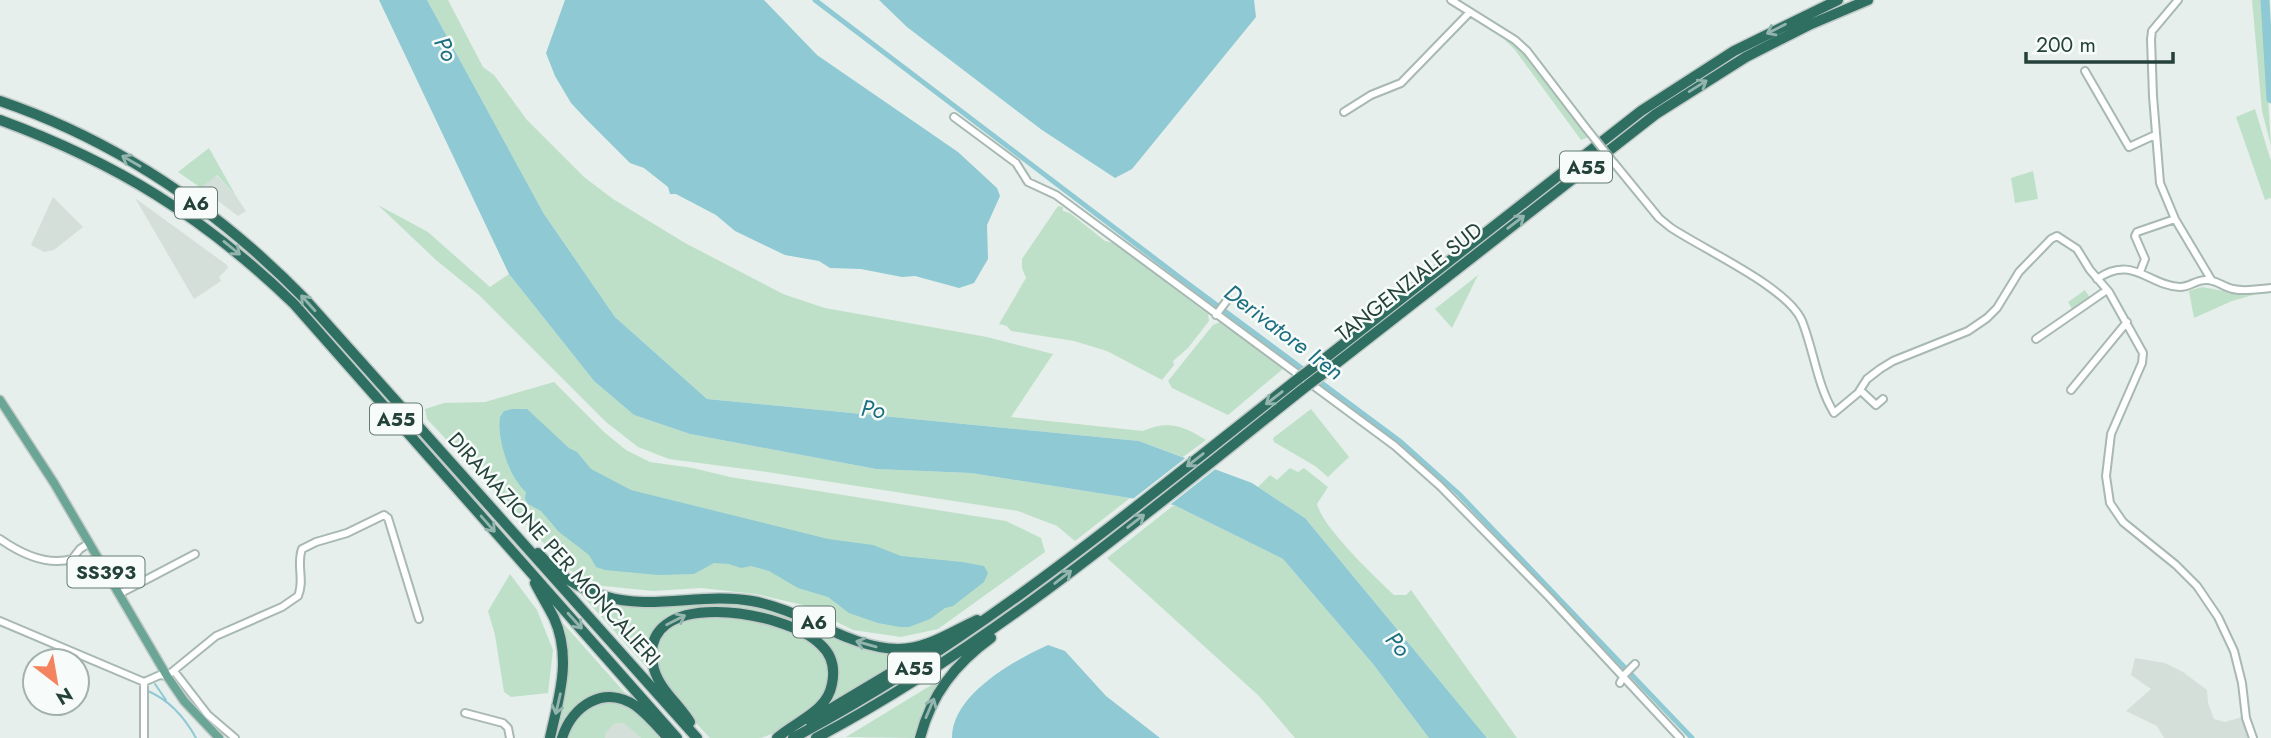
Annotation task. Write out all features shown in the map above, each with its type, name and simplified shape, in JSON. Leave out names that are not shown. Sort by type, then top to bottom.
[{"type":"highway","name":"TANGENZIALE SUD","points":[[793,738],[915,668],[1029,590],[1640,111],[1734,51],[1838,0]]},
{"type":"highway","name":"TANGENZIALE SUD","points":[[816,738],[950,659],[1038,597],[1656,114],[1746,57],[1809,25],[1868,0]]},
{"type":"highway","name":"A6","points":[[0,101],[95,141],[151,172],[207,211],[274,268],[353,354]]},
{"type":"highway","name":"A6","points":[[0,120],[38,133],[106,165],[155,192],[197,220],[274,285],[344,360]]},
{"type":"highway","name":"DIRAMAZIONE PER MONCALIERI","points":[[353,354],[698,738]]},
{"type":"highway","name":"DIRAMAZIONE PER MONCALIERI","points":[[344,360],[677,738]]},
{"type":"highway","name":"A6","points":[[494,512],[525,537],[570,581],[584,589],[616,600],[644,602],[716,598],[753,601],[785,610],[853,640],[881,648],[902,649],[925,645],[977,620],[1029,590]]},
{"type":"highway","points":[[528,570],[555,620],[564,652],[563,680],[550,738]]},
{"type":"highway","points":[[920,738],[933,701],[946,680],[965,660],[1010,625],[1038,597]]},
{"type":"highway","points":[[698,738],[688,719],[659,681],[654,669],[653,653],[657,636],[668,623],[689,614],[714,612],[747,615],[790,627],[815,639],[830,656],[833,678],[827,698],[812,713],[777,738]]},
{"type":"highway","points":[[777,738],[885,678],[977,620]]},
{"type":"highway","points":[[562,738],[570,719],[580,708],[605,697],[618,698],[634,705],[668,738]]},
{"type":"highway","points":[[825,738],[850,720]]},
{"type":"main road","name":"SS393","points":[[0,400],[34,451],[189,706],[219,738]]},
{"type":"street","points":[[1451,0],[1515,40],[1527,51],[1614,163],[1654,212],[1670,227],[1768,287],[1791,306],[1801,320],[1827,401],[1834,413],[1860,390],[1867,379],[1893,361],[1968,331],[1987,318],[2029,260],[2057,236],[2077,249],[2107,290],[2143,352],[2142,363],[2111,435],[2106,476],[2110,503],[2123,522],[2175,565],[2197,586],[2208,602],[2234,651],[2242,683],[2246,719],[2253,738]]},
{"type":"street","points":[[2178,0],[2152,31],[2155,135],[2160,183],[2175,219],[2212,281]]},
{"type":"street","points":[[1344,112],[1371,95],[1401,83],[1469,13]]},
{"type":"street","points":[[2085,71],[2129,147],[2155,135]]},
{"type":"street","points":[[954,117],[1016,163],[1028,182],[1056,195],[1395,446],[1440,486],[1549,597],[1680,738]]},
{"type":"street","points":[[2140,272],[2145,259],[2135,236],[2137,232],[2175,219]]},
{"type":"street","points":[[2097,279],[2113,271],[2140,272],[2176,286],[2189,286],[2206,280],[2231,289],[2249,291],[2271,288]]},
{"type":"street","points":[[2036,339],[2107,290]]},
{"type":"street","points":[[1216,315],[1228,299]]},
{"type":"street","points":[[2071,390],[2127,322]]},
{"type":"street","points":[[1860,390],[1876,405],[1883,399]]},
{"type":"street","points":[[144,688],[160,675],[171,673],[216,636],[282,607],[298,596],[302,582],[299,563],[302,549],[347,533],[379,516],[388,518],[419,619]]},
{"type":"street","points":[[0,538],[19,552],[61,561],[72,559],[89,543]]},
{"type":"street","points":[[119,594],[195,554]]},
{"type":"street","points":[[0,621],[144,688]]},
{"type":"street","points":[[1622,678],[1635,664]]},
{"type":"street","points":[[171,673],[208,715],[235,738]]},
{"type":"street","points":[[144,688],[144,738]]},
{"type":"street","points":[[465,713],[502,723],[508,728],[510,738]]},
{"type":"shaded area","points":[[216,175],[246,211],[238,216],[201,188]]},
{"type":"shaded area","points":[[53,197],[83,227],[54,250],[44,252],[31,245]]},
{"type":"shaded area","points":[[135,198],[227,265],[228,268],[219,277],[221,281],[194,299]]},
{"type":"shaded area","points":[[2135,658],[2165,663],[2183,672],[2207,690],[2214,719],[2225,722],[2242,717],[2250,738],[2164,738],[2157,726],[2126,711],[2151,689],[2131,675]]},
{"type":"shaded area","points":[[625,723],[641,738],[605,738],[605,734],[614,724]]},
{"type":"green space","points":[[427,0],[448,0],[483,67],[494,75],[527,120],[584,177],[613,199],[685,243],[783,294],[825,308],[987,337],[1053,354],[1011,417],[1143,431],[1168,425],[1190,431],[1206,440],[1183,457],[1139,441],[707,399],[615,317],[544,214]]},
{"type":"green space","points":[[2252,0],[2262,0],[2271,146],[2262,111]]},
{"type":"green space","points":[[1503,38],[1518,46],[1589,137],[1581,140],[1515,50]]},
{"type":"green space","points":[[2255,109],[2271,161],[2271,198],[2265,200],[2236,117]]},
{"type":"green space","points":[[209,148],[236,196],[217,175],[201,188],[178,172]]},
{"type":"green space","points":[[2033,171],[2038,199],[2015,203],[2011,178]]},
{"type":"green space","points":[[378,205],[428,232],[490,287],[509,274],[594,381],[634,415],[690,434],[876,469],[971,473],[1130,498],[1075,541],[1057,526],[1018,511],[669,459],[638,447],[606,422],[479,295],[436,260]]},
{"type":"green space","points":[[1058,206],[1063,207],[1063,211],[1070,213],[1105,241],[1114,243],[1208,314],[1209,321],[1188,348],[1173,361],[1174,365],[1162,380],[1107,351],[1074,341],[1011,331],[1007,326],[999,324],[1026,278],[1022,259]]},
{"type":"green space","points":[[1478,275],[1452,328],[1435,309]]},
{"type":"green space","points":[[2202,287],[2241,294],[2260,293],[2232,301],[2194,318],[2189,291]]},
{"type":"green space","points":[[2085,290],[2090,298],[2072,309],[2068,302]]},
{"type":"green space","points":[[1220,322],[1284,368],[1228,415],[1172,388],[1168,381],[1213,325]]},
{"type":"green space","points":[[554,382],[604,432],[626,450],[650,462],[1006,521],[1041,538],[1045,552],[938,629],[901,637],[853,630],[803,605],[756,594],[701,588],[653,591],[594,585],[567,568],[427,419],[425,409],[444,403],[485,402]]},
{"type":"green space","points":[[1311,409],[1349,457],[1328,477],[1315,466],[1274,442],[1273,438]]},
{"type":"green space","points":[[1290,468],[1298,472],[1304,468],[1328,487],[1317,504],[1329,526],[1394,595],[1406,595],[1411,590],[1517,738],[1487,738],[1305,518],[1258,487],[1270,475],[1277,480]]},
{"type":"green space","points":[[1174,505],[1283,559],[1373,664],[1429,738],[1295,738],[1259,696],[1107,558]]},
{"type":"green space","points":[[510,574],[537,610],[553,650],[548,693],[511,697],[504,692],[495,635],[488,611]]},
{"type":"green space","points":[[582,593],[628,605],[713,602],[751,605],[779,612],[857,647],[912,653],[832,701],[838,682],[837,666],[828,645],[812,633],[704,609],[683,612],[665,621],[649,649],[649,670]]},
{"type":"green space","points":[[711,617],[765,624],[803,637],[817,648],[827,661],[829,678],[820,700],[802,716],[764,737],[710,738],[670,691],[657,663],[657,650],[663,637],[678,623],[687,619]]},
{"type":"green space","points":[[561,621],[626,694],[595,694],[580,702],[569,715],[558,738],[554,738],[567,672],[567,649]]},
{"type":"green space","points":[[938,681],[926,706],[916,738],[846,737]]},
{"type":"green space","points":[[603,700],[632,708],[663,738],[641,738],[624,723],[614,724],[605,734],[605,738],[566,738],[572,724],[580,715]]},
{"type":"water","name":"Po","points":[[379,0],[427,0],[544,214],[615,317],[707,399],[1139,441],[1252,483],[1305,518],[1487,738],[1429,738],[1373,664],[1283,559],[1174,505],[971,473],[876,469],[690,434],[634,415],[594,381],[509,274]]},
{"type":"water","points":[[565,0],[764,0],[817,55],[958,152],[997,188],[1000,196],[987,225],[988,259],[974,283],[959,288],[915,276],[902,277],[861,269],[830,268],[819,261],[785,255],[735,231],[716,215],[676,194],[670,194],[668,187],[644,168],[630,163],[586,119],[571,103],[555,76],[546,53]]},
{"type":"water","points":[[879,0],[1254,0],[1256,17],[1132,169],[1115,178],[1042,130],[907,27]]},
{"type":"water","points":[[527,409],[569,448],[577,452],[591,469],[631,490],[828,539],[873,545],[901,556],[984,566],[988,573],[984,582],[953,606],[945,608],[930,619],[909,627],[900,627],[849,613],[828,597],[798,588],[769,571],[751,566],[741,568],[714,563],[694,574],[658,575],[596,567],[589,555],[559,532],[541,511],[528,504],[525,499],[526,492],[514,477],[505,458],[500,436],[500,417],[504,411]]},
{"type":"water","points":[[1048,645],[1065,651],[1106,696],[1160,738],[952,738],[955,722],[973,694],[1002,670]]},
{"type":"pier","points":[[1188,456],[1218,467],[1166,508],[1129,502]]},
{"type":"waterway","name":"Derivatore Iren","points":[[815,0],[1401,442],[1459,494],[1692,738]]},
{"type":"waterway","points":[[2265,0],[2271,99]]},
{"type":"waterway","points":[[155,684],[166,700]]},
{"type":"waterway","points":[[148,691],[176,710],[196,738]]}]
